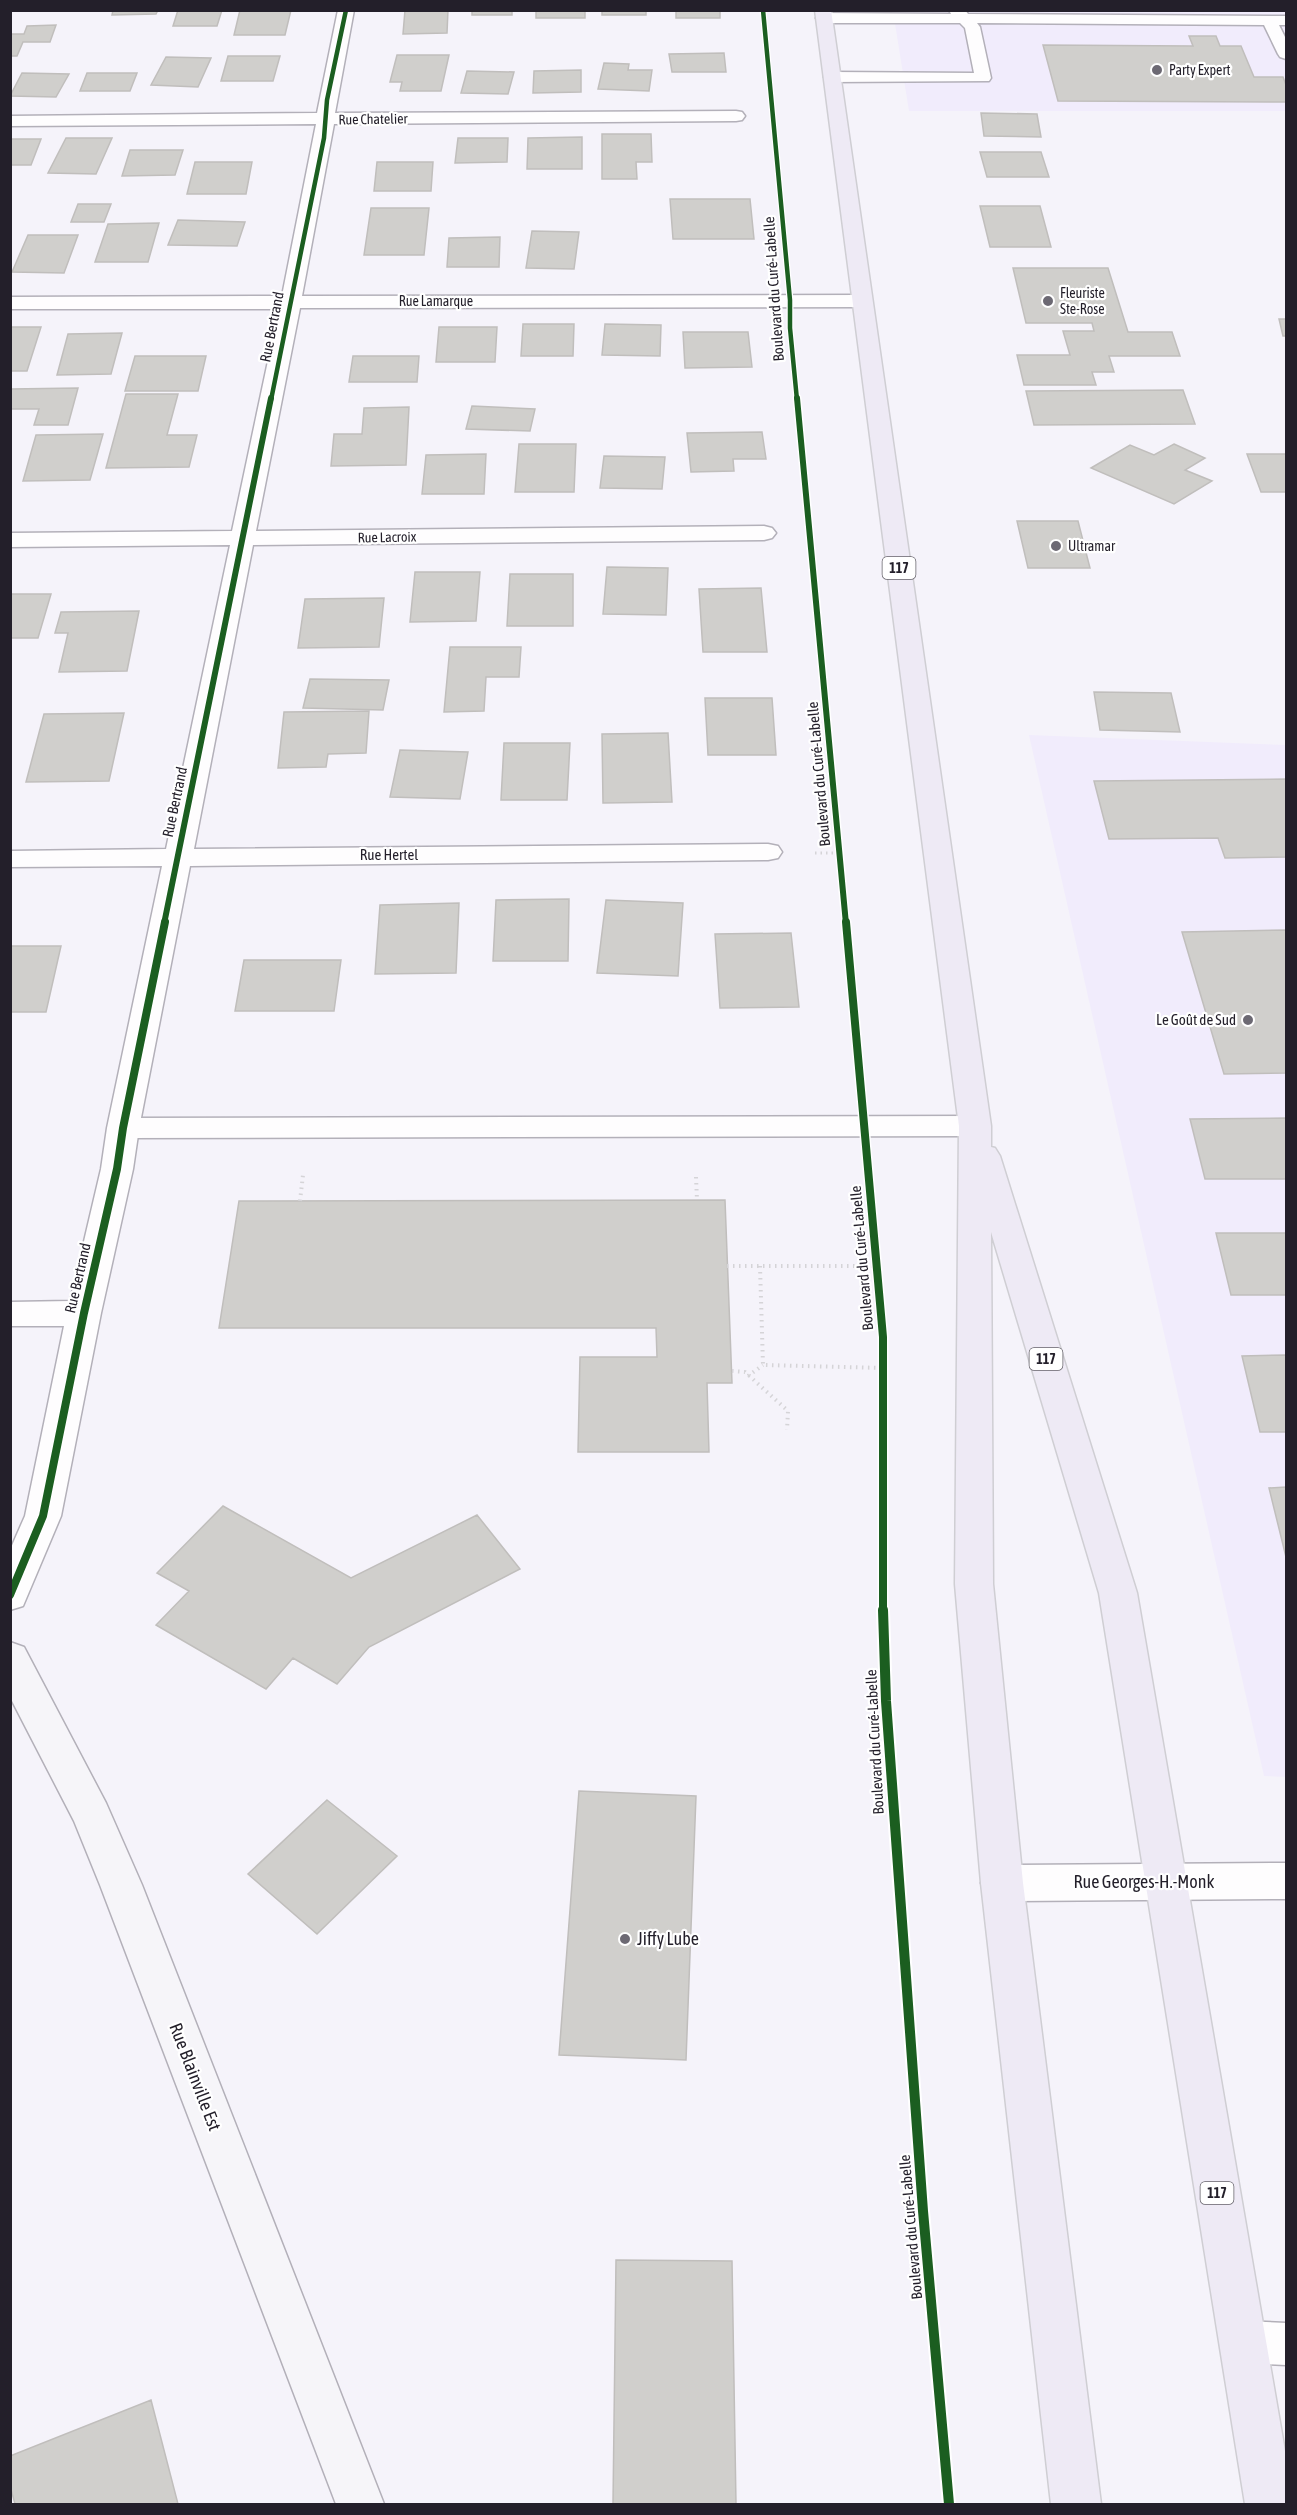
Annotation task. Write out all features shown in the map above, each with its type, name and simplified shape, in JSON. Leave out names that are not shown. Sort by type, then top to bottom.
[{"type":"main road","name":"117","points":[[823,14],[975,1126],[974,1584],[1002,1883],[1076,2505]]},
{"type":"main road","name":"117","points":[[975,1126],[1118,1593],[1270,2505]]},
{"type":"street","name":"Rue Bertrand","points":[[10,1595],[43,1516],[84,1312],[117,1169],[123,1128],[177,857],[324,138],[325,119],[346,10]]},
{"type":"street","name":"Rue Chatelier","points":[[10,121],[736,116]]},
{"type":"street","name":"Rue Lamarque","points":[[10,303],[862,301]]},
{"type":"street","name":"Rue Lacroix","points":[[10,540],[764,533]]},
{"type":"street","name":"Rue Hertel","points":[[10,860],[768,852]]},
{"type":"street","points":[[10,1314],[84,1312]]},
{"type":"street","name":"Rue Blainville Est","points":[[10,1658],[84,1798],[121,1885],[360,2505]]},
{"type":"street","name":"Rue Georges-H.-Monk","points":[[1002,1883],[1287,1881]]},
{"type":"lane","points":[[823,14],[960,14],[1287,21]]},
{"type":"lane","points":[[832,78],[983,78],[972,27],[960,14]]},
{"type":"lane","points":[[1269,20],[1287,54]]},
{"type":"lane","points":[[123,1128],[975,1126]]},
{"type":"lane","points":[[1242,2342],[1287,2344]]},
{"type":"path","points":[[696,1182],[697,1200]]},
{"type":"path","points":[[727,1266],[878,1266]]},
{"type":"path","points":[[760,1266],[763,1365]]},
{"type":"path","points":[[883,1379],[884,1358]]},
{"type":"path","points":[[748,1376],[763,1365],[884,1368]]},
{"type":"path","points":[[732,1371],[745,1372],[788,1411],[787,1430]]},
{"type":"shaded area","points":[[893,11],[1286,11],[1286,111],[909,111]]},
{"type":"shaded area","points":[[1029,735],[1286,745],[1286,1777],[1264,1776]]},
{"type":"building","points":[[113,10],[158,10],[156,14],[112,15]]},
{"type":"building","points":[[178,10],[222,10],[217,26],[173,26]]},
{"type":"building","points":[[240,10],[291,10],[285,35],[234,35]]},
{"type":"building","points":[[405,10],[448,10],[447,33],[403,34]]},
{"type":"building","points":[[472,10],[512,10],[512,15],[472,15]]},
{"type":"building","points":[[536,10],[585,10],[585,18],[536,18]]},
{"type":"building","points":[[602,10],[646,10],[646,15],[602,15]]},
{"type":"building","points":[[676,10],[720,10],[720,18],[676,18]]},
{"type":"building","points":[[56,25],[50,42],[23,42],[17,56],[10,56],[10,34],[24,34],[27,26]]},
{"type":"building","points":[[1189,36],[1216,36],[1220,46],[1241,46],[1254,77],[1283,77],[1286,85],[1286,102],[1058,101],[1043,45],[1193,46]]},
{"type":"building","points":[[724,53],[726,72],[672,72],[669,54]]},
{"type":"building","points":[[397,55],[449,55],[441,91],[400,91],[402,82],[390,82]]},
{"type":"building","points":[[228,56],[280,56],[273,81],[221,81]]},
{"type":"building","points":[[166,57],[211,58],[198,87],[151,85]]},
{"type":"building","points":[[604,63],[629,64],[628,70],[652,70],[649,91],[598,89]]},
{"type":"building","points":[[581,70],[581,92],[533,93],[534,71]]},
{"type":"building","points":[[467,71],[514,72],[508,94],[461,93]]},
{"type":"building","points":[[22,73],[69,74],[56,97],[10,96]]},
{"type":"building","points":[[87,73],[137,73],[130,91],[80,91]]},
{"type":"building","points":[[981,113],[1037,114],[1041,137],[984,136]]},
{"type":"building","points":[[602,134],[651,134],[652,162],[636,162],[637,179],[602,179]]},
{"type":"building","points":[[582,137],[582,169],[527,169],[528,138]]},
{"type":"building","points":[[66,138],[112,138],[96,174],[48,173]]},
{"type":"building","points":[[458,138],[508,138],[507,162],[455,163]]},
{"type":"building","points":[[10,139],[41,139],[31,165],[10,165]]},
{"type":"building","points":[[130,150],[183,150],[175,175],[122,176]]},
{"type":"building","points":[[980,152],[1041,152],[1049,177],[987,177]]},
{"type":"building","points":[[195,162],[252,162],[246,194],[187,194]]},
{"type":"building","points":[[377,162],[433,162],[431,191],[374,191]]},
{"type":"building","points":[[670,199],[750,199],[754,239],[673,239]]},
{"type":"building","points":[[78,204],[111,204],[104,222],[71,222]]},
{"type":"building","points":[[980,206],[1040,206],[1051,247],[990,247]]},
{"type":"building","points":[[371,208],[429,208],[424,255],[364,255]]},
{"type":"building","points":[[178,220],[245,222],[237,246],[168,245]]},
{"type":"building","points":[[159,223],[148,262],[95,262],[108,224]]},
{"type":"building","points":[[532,231],[579,232],[574,269],[526,268]]},
{"type":"building","points":[[28,235],[78,235],[64,273],[12,272]]},
{"type":"building","points":[[500,237],[499,267],[447,267],[449,238]]},
{"type":"building","points":[[1013,268],[1108,268],[1128,332],[1172,332],[1180,356],[1109,356],[1114,372],[1092,372],[1096,385],[1024,385],[1017,355],[1070,355],[1063,331],[1094,331],[1092,323],[1026,323]]},
{"type":"building","points":[[1279,319],[1286,319],[1286,336],[1283,336]]},
{"type":"building","points":[[523,324],[574,324],[573,356],[521,356]]},
{"type":"building","points":[[605,324],[661,325],[660,356],[602,355]]},
{"type":"building","points":[[10,327],[41,327],[27,371],[10,371]]},
{"type":"building","points":[[439,327],[497,327],[495,362],[436,362]]},
{"type":"building","points":[[683,332],[748,332],[752,367],[685,368]]},
{"type":"building","points":[[122,333],[111,374],[57,375],[68,334]]},
{"type":"building","points":[[135,356],[206,356],[198,391],[125,391]]},
{"type":"building","points":[[353,356],[419,356],[417,382],[349,382]]},
{"type":"building","points":[[78,388],[68,425],[34,425],[39,409],[10,409],[10,389]]},
{"type":"building","points":[[1183,390],[1195,424],[1034,425],[1026,391]]},
{"type":"building","points":[[126,394],[178,394],[167,435],[197,435],[189,467],[106,468]]},
{"type":"building","points":[[472,406],[535,409],[530,431],[466,429]]},
{"type":"building","points":[[409,407],[406,465],[331,466],[334,434],[362,434],[364,408]]},
{"type":"building","points":[[762,432],[766,459],[733,459],[734,471],[691,472],[687,433]]},
{"type":"building","points":[[103,434],[90,480],[23,481],[36,435]]},
{"type":"building","points":[[519,444],[576,444],[574,492],[515,492]]},
{"type":"building","points":[[1174,444],[1205,458],[1185,470],[1212,481],[1174,504],[1091,468],[1130,445],[1154,455]]},
{"type":"building","points":[[486,454],[484,494],[422,494],[426,455]]},
{"type":"building","points":[[1247,454],[1286,454],[1286,492],[1261,492]]},
{"type":"building","points":[[604,456],[665,457],[662,489],[600,488]]},
{"type":"building","points":[[1017,521],[1078,521],[1090,568],[1028,568]]},
{"type":"building","points":[[607,567],[668,568],[666,615],[603,614]]},
{"type":"building","points":[[415,572],[480,572],[476,621],[410,622]]},
{"type":"building","points":[[510,574],[573,574],[573,626],[507,626]]},
{"type":"building","points":[[761,588],[767,652],[703,652],[699,589]]},
{"type":"building","points":[[10,594],[51,594],[38,638],[10,638]]},
{"type":"building","points":[[384,598],[379,647],[298,648],[305,599]]},
{"type":"building","points":[[139,611],[127,671],[59,672],[68,633],[55,633],[61,612]]},
{"type":"building","points":[[450,647],[521,647],[519,677],[486,677],[484,711],[444,712]]},
{"type":"building","points":[[310,679],[389,680],[383,710],[303,708]]},
{"type":"building","points":[[1094,692],[1171,693],[1180,732],[1100,730]]},
{"type":"building","points":[[705,698],[772,698],[776,755],[708,755]]},
{"type":"building","points":[[369,711],[366,753],[328,754],[326,767],[278,768],[284,712]]},
{"type":"building","points":[[124,713],[109,781],[26,782],[44,714]]},
{"type":"building","points":[[668,733],[672,802],[603,803],[602,734]]},
{"type":"building","points":[[504,743],[570,743],[567,800],[501,800]]},
{"type":"building","points":[[400,750],[468,752],[460,799],[390,797]]},
{"type":"building","points":[[1286,779],[1286,857],[1225,858],[1218,838],[1109,839],[1094,781]]},
{"type":"building","points":[[569,899],[568,961],[493,961],[496,900]]},
{"type":"building","points":[[606,900],[683,903],[678,976],[597,973]]},
{"type":"building","points":[[459,903],[456,973],[375,974],[380,905]]},
{"type":"building","points":[[1286,930],[1286,1073],[1224,1074],[1182,932]]},
{"type":"building","points":[[791,933],[799,1007],[720,1008],[715,934]]},
{"type":"building","points":[[10,946],[61,946],[46,1012],[10,1012]]},
{"type":"building","points":[[244,960],[341,960],[334,1011],[235,1011]]},
{"type":"building","points":[[1286,1118],[1286,1179],[1205,1179],[1190,1119]]},
{"type":"building","points":[[725,1200],[732,1383],[707,1383],[709,1452],[578,1452],[580,1357],[657,1357],[656,1328],[219,1328],[239,1201]]},
{"type":"building","points":[[1216,1233],[1286,1233],[1286,1295],[1231,1295]]},
{"type":"building","points":[[1286,1355],[1286,1432],[1260,1432],[1242,1356]]},
{"type":"building","points":[[1286,1487],[1286,1557],[1269,1488]]},
{"type":"building","points":[[223,1506],[351,1578],[477,1515],[520,1569],[369,1647],[337,1684],[293,1658],[266,1689],[156,1625],[189,1591],[157,1573]]},
{"type":"building","points":[[579,1791],[696,1796],[686,2060],[559,2055]]},
{"type":"building","points":[[327,1800],[397,1856],[317,1934],[248,1874]]},
{"type":"building","points":[[616,2260],[732,2261],[736,2504],[613,2504]]},
{"type":"building","points":[[151,2400],[178,2504],[15,2504],[10,2486],[10,2456]]},
{"type":"cycle path","points":[[10,1595],[43,1516],[84,1313],[117,1169],[123,1128],[324,138],[327,100],[346,10]]},
{"type":"cycle path","name":"Boulevard du Curé-Labelle","points":[[763,10],[790,300],[790,328],[879,1277],[883,1337],[883,1600],[886,1701],[923,2211],[949,2504]]},
{"type":"place","name":"Party Expert","points":[[1157,70]]},
{"type":"place","name":"Fleuriste Ste-Rose","points":[[1048,301]]},
{"type":"place","name":"Ultramar","points":[[1056,546]]},
{"type":"place","name":"Le Goût de Sud","points":[[1248,1020]]},
{"type":"place","name":"Jiffy Lube","points":[[625,1939]]}]
